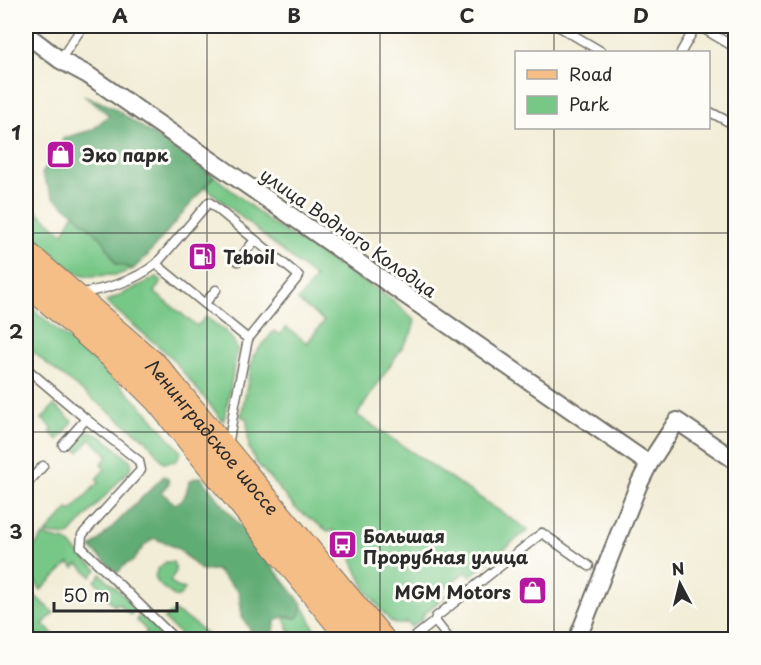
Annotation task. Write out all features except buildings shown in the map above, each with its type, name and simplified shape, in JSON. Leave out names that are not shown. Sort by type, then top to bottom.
[{"type":"main road","name":"Ленинградское шоссе","points":[[26,254],[157,368],[382,639]]},
{"type":"main road","name":"Ленинградское шоссе","points":[[26,281],[123,365],[158,400],[352,639]]},
{"type":"street","name":"улица Водного Колодца","points":[[26,34],[60,60],[88,75],[649,464]]},
{"type":"street","points":[[577,639],[638,486],[649,464],[678,422],[735,461]]},
{"type":"lane","points":[[60,60],[83,26]]},
{"type":"lane","points":[[558,26],[600,51]]},
{"type":"lane","points":[[682,51],[698,26],[735,48]]},
{"type":"lane","points":[[710,112],[731,123]]},
{"type":"lane","points":[[73,294],[116,286],[146,272],[156,264],[208,202],[299,276],[248,339],[227,454]]},
{"type":"lane","points":[[238,261],[255,240]]},
{"type":"lane","points":[[156,264],[248,339]]},
{"type":"lane","points":[[204,303],[216,290]]},
{"type":"lane","points":[[26,368],[139,461],[141,470],[82,535],[81,547],[176,639]]},
{"type":"lane","points":[[63,445],[86,419]]},
{"type":"lane","points":[[26,485],[44,466]]},
{"type":"lane","points":[[411,639],[542,533],[589,566]]},
{"type":"lane","points":[[435,621],[450,639]]},
{"type":"green space","points":[[83,95],[112,107],[214,176],[146,257],[133,269],[116,264],[103,240],[53,197],[42,174],[64,138],[92,130],[109,115]]},
{"type":"green space","points":[[214,176],[271,223],[392,299],[415,321],[411,334],[357,415],[528,530],[470,576],[465,572],[441,591],[445,596],[411,627],[407,622],[396,624],[390,621],[366,590],[352,560],[355,556],[333,530],[329,532],[295,508],[256,462],[249,448],[247,419],[241,416],[253,356],[274,331],[280,335],[286,327],[307,343],[324,321],[298,301],[315,278],[205,187]]},
{"type":"green space","points":[[26,202],[63,233],[74,213],[103,240],[116,264],[133,269],[117,275],[89,276],[76,273],[26,230]]},
{"type":"green space","points":[[157,277],[162,281],[154,292],[197,326],[206,317],[233,340],[237,350],[223,421],[170,356],[106,302]]},
{"type":"green space","points":[[26,303],[115,380],[148,413],[181,452],[176,461],[164,463],[146,440],[47,364],[26,345]]},
{"type":"green space","points":[[54,405],[72,421],[58,440],[50,432],[53,429],[42,419]]},
{"type":"green space","points":[[86,431],[109,442],[130,460],[132,465],[68,536],[45,534],[68,509],[71,511],[99,482],[96,479],[105,469],[101,464],[108,456],[91,439],[79,452],[72,445]]},
{"type":"green space","points":[[164,476],[169,483],[161,492],[175,504],[183,499],[190,482],[201,477],[302,604],[301,614],[296,618],[284,616],[275,621],[274,634],[269,639],[256,639],[242,617],[239,592],[216,570],[201,570],[177,548],[154,538],[144,546],[132,562],[127,563],[117,573],[91,548]]},
{"type":"green space","points":[[43,536],[66,541],[97,570],[91,576],[78,564],[74,568],[69,563],[41,590],[26,572],[26,556]]},
{"type":"green space","points":[[166,562],[173,562],[176,570],[170,581],[177,587],[185,589],[179,597],[157,581],[156,572]]},
{"type":"green space","points":[[101,574],[137,608],[130,615],[118,603],[115,606],[105,596],[107,593],[95,581]]},
{"type":"green space","points":[[33,594],[54,613],[43,624],[58,639],[30,639],[26,636],[26,601]]},
{"type":"green space","points":[[302,604],[320,639],[296,639],[288,628],[284,616],[296,618],[301,614]]},
{"type":"green space","points":[[174,611],[194,623],[212,639],[185,639],[164,619]]},
{"type":"green space","points":[[142,613],[170,639],[149,639],[144,635],[147,631],[136,620]]},
{"type":"place","name":"Эко парк","points":[[61,154]]},
{"type":"place","name":"Teboil","points":[[202,256]]},
{"type":"place","name":"Большая Прорубная улица","points":[[342,545]]},
{"type":"place","name":"MGM Motors","points":[[532,591]]}]
